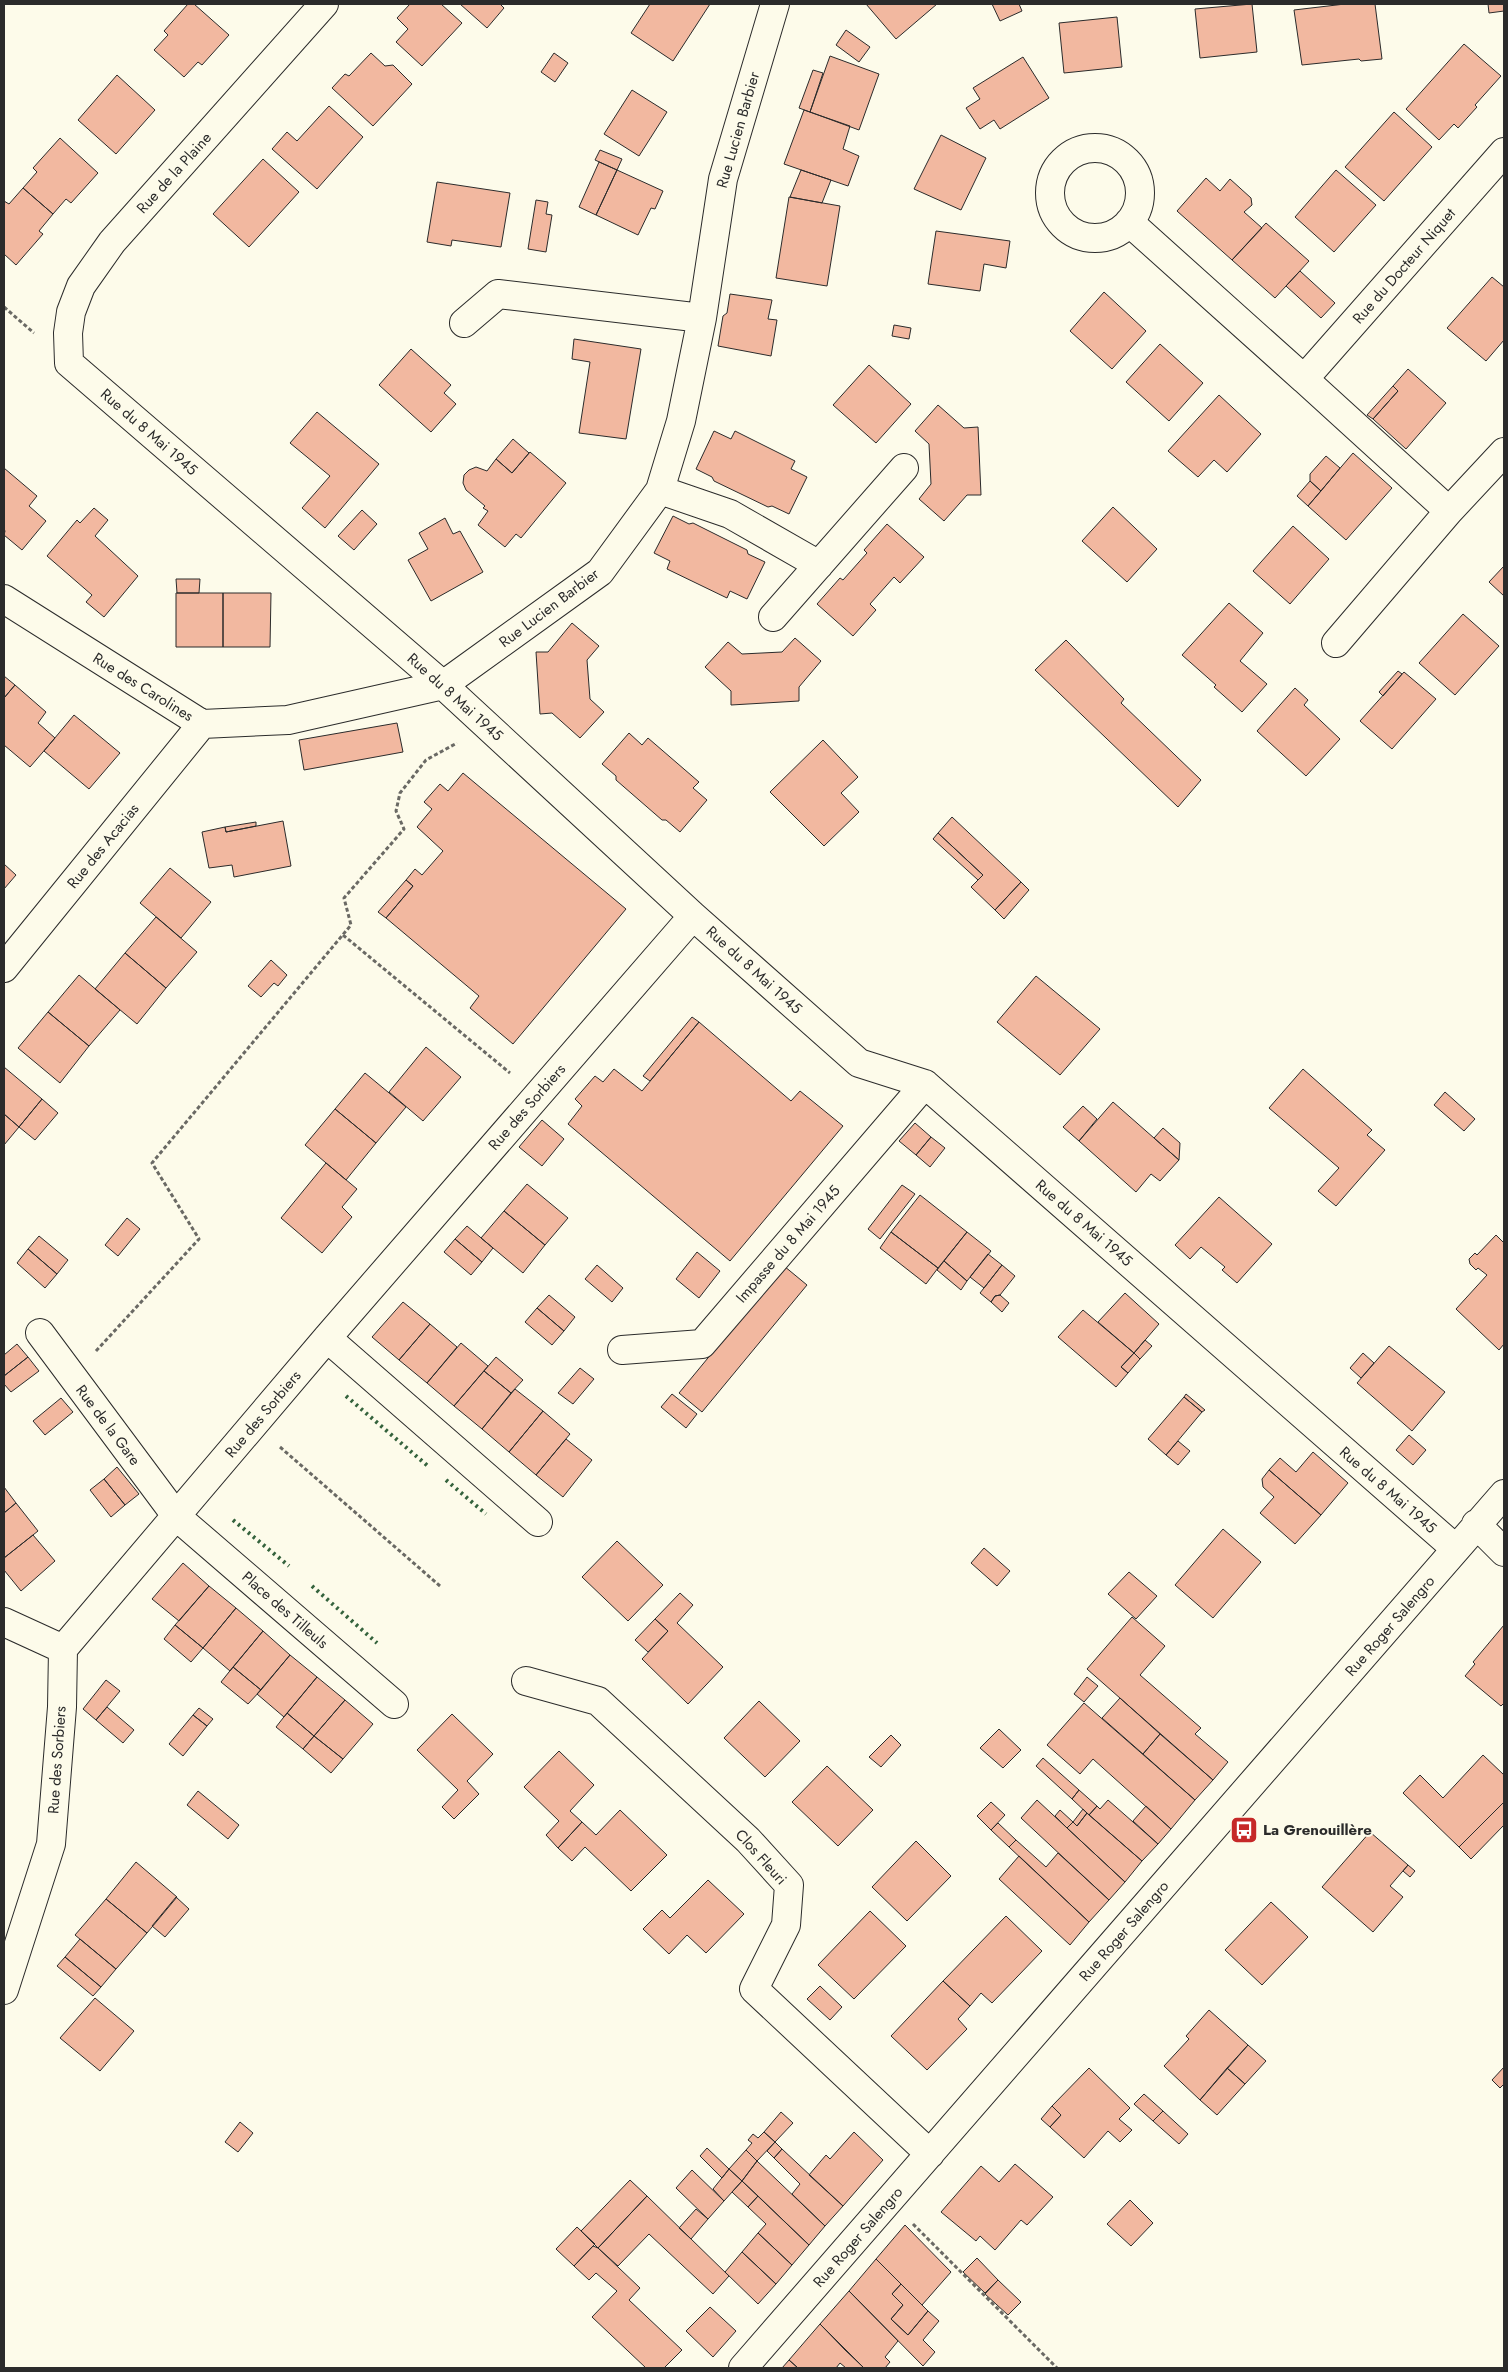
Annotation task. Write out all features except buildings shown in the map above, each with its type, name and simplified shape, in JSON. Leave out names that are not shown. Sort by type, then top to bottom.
[{"type":"street","name":"Rue de la Plaine","points":[[69,363],[68,333],[71,312],[82,286],[112,242],[324,4]]},
{"type":"street","name":"Rue Lucien Barbier","points":[[443,685],[600,572],[660,490],[681,420],[702,318],[723,179],[775,4]]},
{"type":"street","name":"Rue du Docteur Niquet","points":[[1304,379],[1504,152]]},
{"type":"street","points":[[1129,222],[1448,511]]},
{"type":"street","points":[[464,323],[498,294],[702,318]]},
{"type":"street","name":"Rue du 8 Mai 1945","points":[[69,363],[443,685],[693,916],[859,1063],[925,1084],[1456,1549]]},
{"type":"street","points":[[1336,643],[1448,511],[1504,452]]},
{"type":"street","points":[[773,618],[904,468]]},
{"type":"street","points":[[660,490],[730,514],[819,565]]},
{"type":"street","name":"Rue des Carolines","points":[[4,600],[202,724],[288,720],[443,685]]},
{"type":"street","name":"Rue des Acacias","points":[[4,968],[202,724]]},
{"type":"street","name":"Rue des Sorbiers","points":[[4,1990],[50,1844],[62,1707],[63,1649],[327,1338],[693,916]]},
{"type":"street","name":"Impasse du 8 Mai 1945","points":[[622,1350],[702,1344],[925,1084]]},
{"type":"street","name":"Rue de la Gare","points":[[40,1333],[177,1517]]},
{"type":"street","points":[[327,1338],[538,1522]]},
{"type":"street","name":"Rue Roger Salengro","points":[[743,2368],[1504,1494]]},
{"type":"street","name":"Place des Tilleuls","points":[[177,1517],[394,1704]]},
{"type":"street","points":[[1476,1524],[1504,1552]]},
{"type":"street","points":[[4,1622],[63,1649]]},
{"type":"street","name":"Clos Fleuri","points":[[526,1681],[598,1702],[748,1840],[789,1885],[786,1925],[754,1989],[930,2154]]},
{"type":"path","points":[[72,1377],[199,1239],[152,1163],[351,925],[344,898],[404,829],[396,811],[400,793],[426,760],[488,727]]},
{"type":"path","points":[[343,935],[538,1095]]},
{"type":"path","points":[[254,1424],[440,1586]]},
{"type":"path","points":[[889,2200],[1057,2368]]},
{"type":"hedge","points":[[346,1396],[429,1467]]},
{"type":"hedge","points":[[446,1480],[486,1514]]},
{"type":"hedge","points":[[233,1520],[289,1566]]},
{"type":"hedge","points":[[312,1586],[377,1643]]},
{"type":"place","name":"La Grenouillère","points":[[1244,1830]]}]
